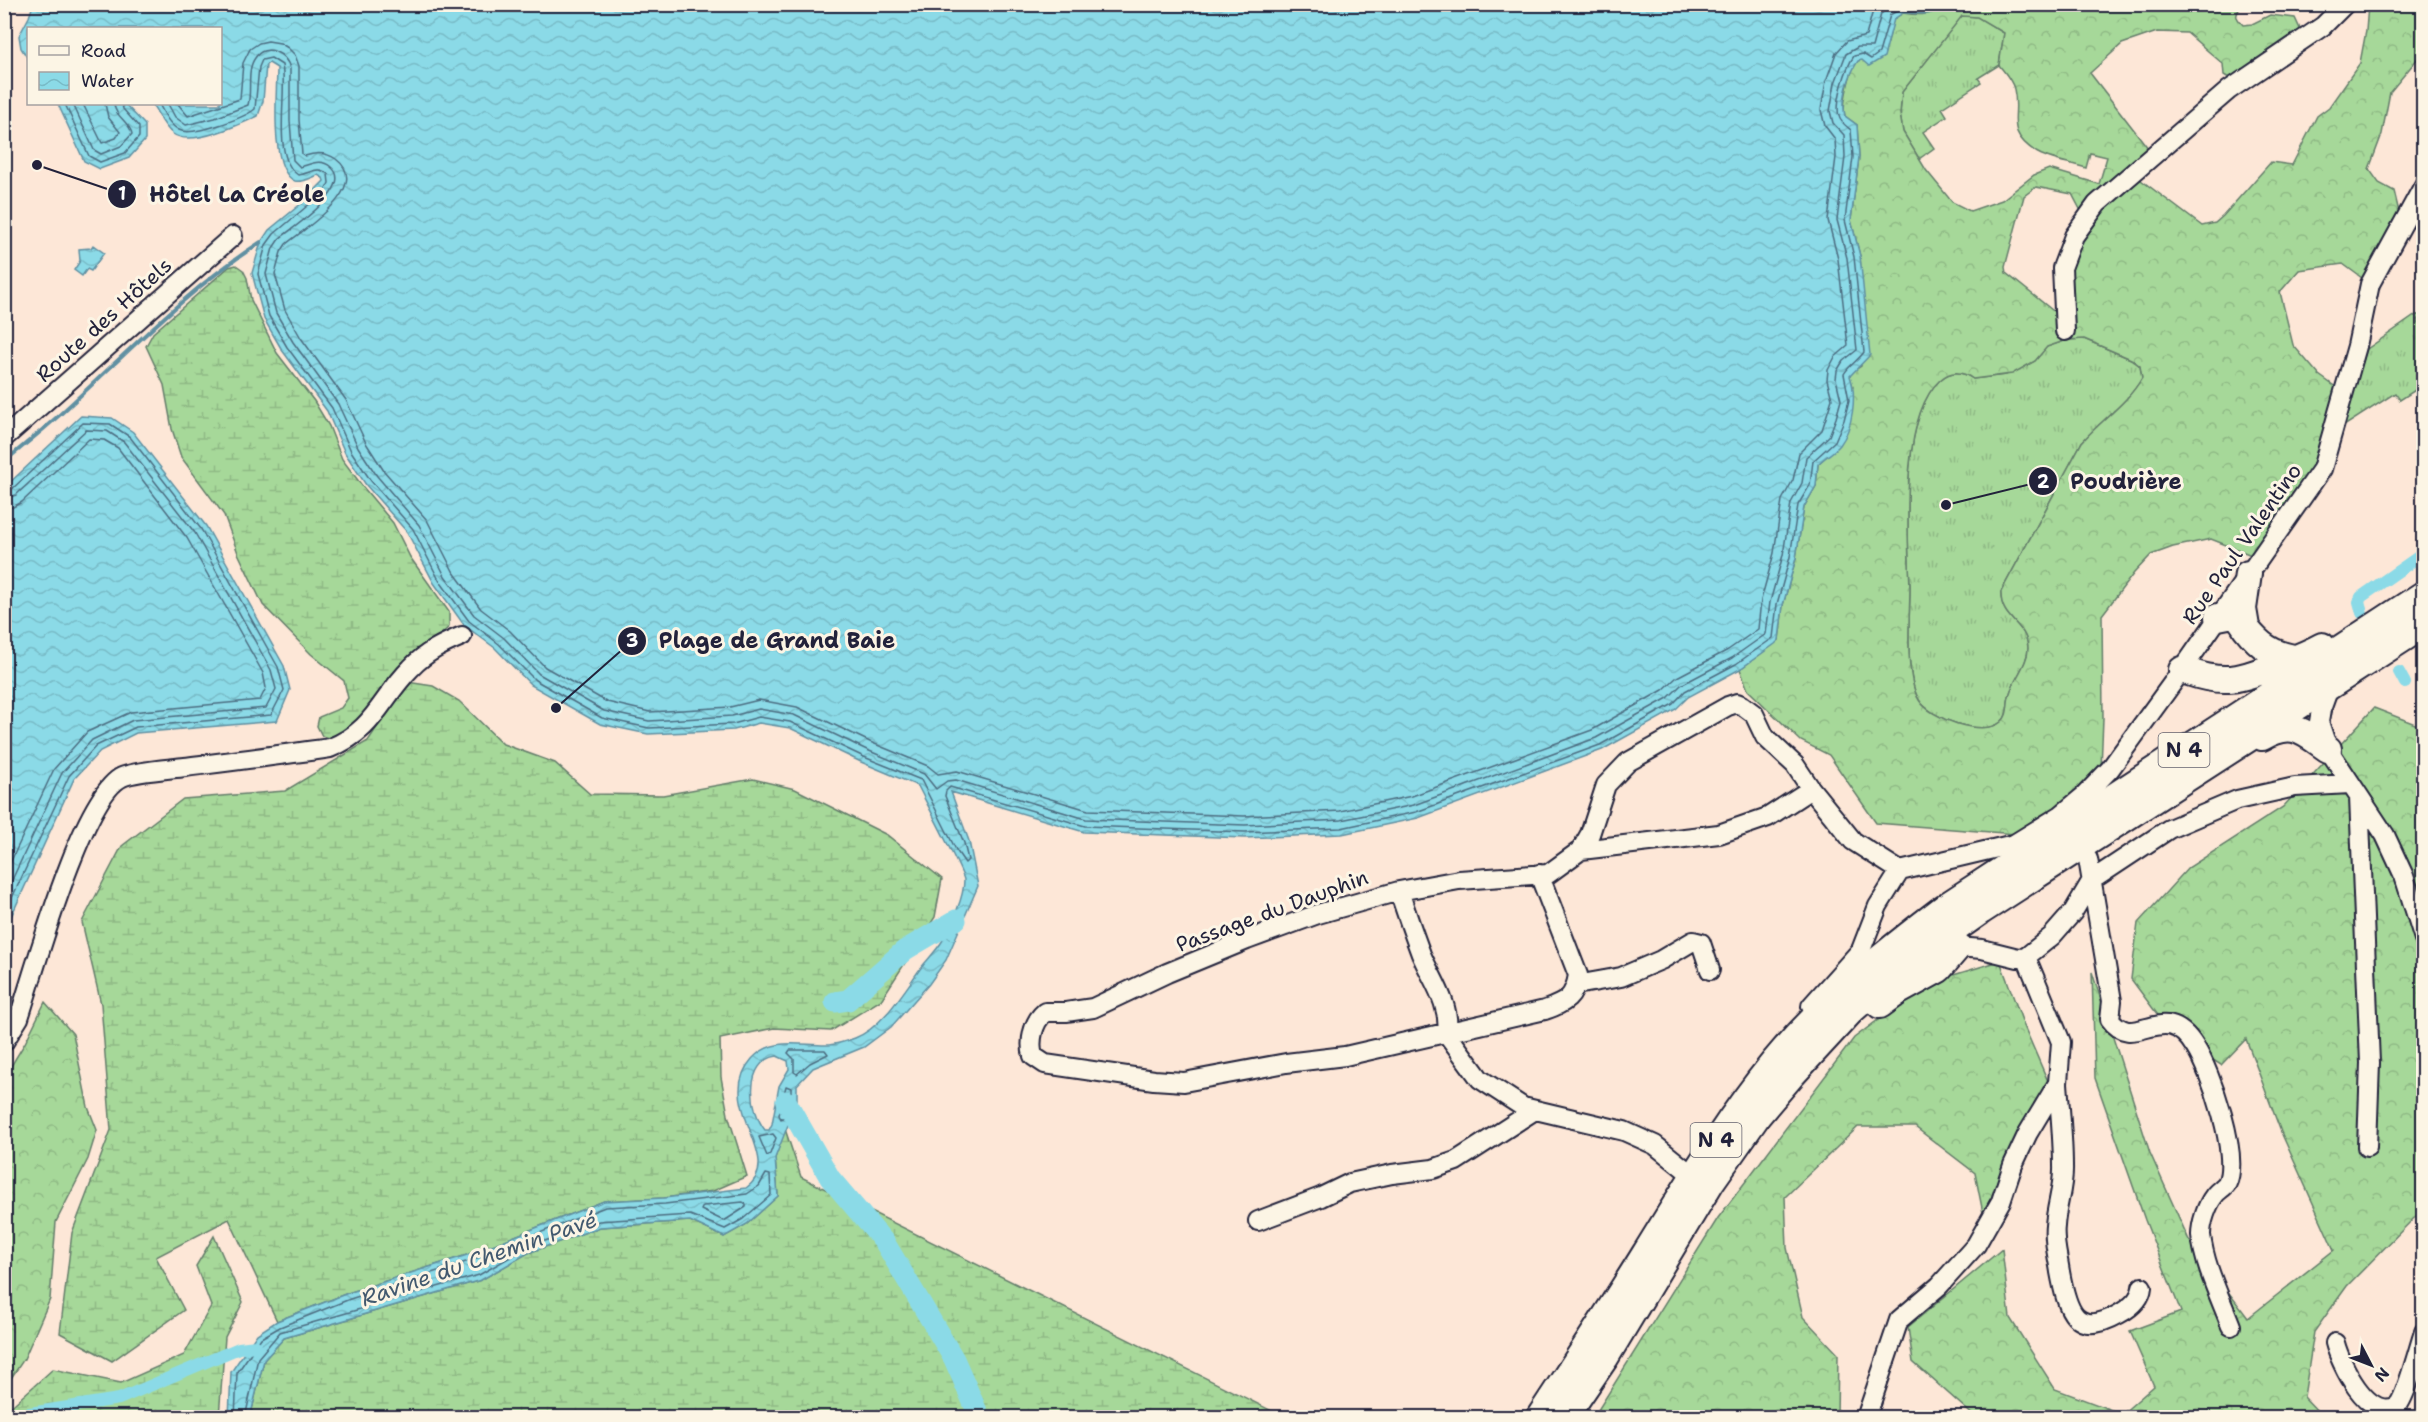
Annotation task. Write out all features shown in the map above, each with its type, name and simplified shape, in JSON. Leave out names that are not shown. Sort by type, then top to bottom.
[{"type":"highway","points":[[2246,627],[2242,609],[2248,574]]},
{"type":"highway","points":[[2182,670],[2204,677],[2232,679],[2246,676],[2313,651],[2424,593]]},
{"type":"highway","name":"N 4","points":[[1539,1418],[1592,1340],[1705,1157],[1742,1103],[1775,1060],[1836,995],[1866,968],[1945,907],[2424,593]]},
{"type":"highway","points":[[2218,617],[2233,614],[2241,618],[2261,646],[2278,655],[2294,658]]},
{"type":"highway","name":"N 4","points":[[1564,1418],[1605,1359],[1711,1182],[1758,1115],[1851,1011],[1904,966],[1981,910],[2424,625]]},
{"type":"highway","points":[[2228,750],[2259,739],[2279,728],[2300,730],[2328,749]]},
{"type":"highway","points":[[2090,869],[2191,774]]},
{"type":"highway","points":[[1945,907],[1955,890],[2014,844]]},
{"type":"highway","points":[[1791,1076],[1899,991],[1940,969],[1958,947]]},
{"type":"street","points":[[2065,331],[2066,314],[2061,277],[2064,258],[2073,236],[2097,204],[2221,97],[2323,26],[2345,4]]},
{"type":"street","name":"Rue Paul Valentino","points":[[1900,871],[2014,844],[2061,815],[2084,796],[2110,769],[2322,469],[2357,345],[2370,284],[2424,185]]},
{"type":"street","name":"Route des Hôtels","points":[[4,438],[233,236]]},
{"type":"street","points":[[4,1042],[19,1018],[74,850],[88,820],[110,788],[122,777],[330,748],[349,741],[374,718],[411,667],[436,646],[462,636]]},
{"type":"street","points":[[2330,685],[2319,722],[2328,749],[2385,835],[2399,866],[2422,934]]},
{"type":"street","name":"Passage du Dauphin","points":[[1447,1034],[1346,1056],[1286,1063],[1184,1082],[1154,1080],[1045,1064],[1033,1056],[1030,1046],[1037,1018],[1045,1012],[1093,1008],[1167,973],[1318,914],[1399,891],[1459,880],[1548,874],[1581,850],[1590,834],[1606,785],[1628,762],[1737,703],[1748,707],[1755,714],[1765,737],[1795,765],[1811,789],[1854,841],[1900,871]]},
{"type":"street","points":[[1958,947],[1982,949],[2018,958],[2026,957],[2052,936],[2073,912],[2090,869],[2169,829],[2236,800],[2295,787],[2355,791]]},
{"type":"street","points":[[1581,850],[1719,834],[1768,817],[1811,789]]},
{"type":"street","points":[[2355,791],[2370,1063],[2367,1147]]},
{"type":"street","points":[[2090,869],[2112,1001],[2110,1018],[2123,1031],[2137,1031],[2170,1023],[2182,1030],[2196,1047],[2223,1113],[2230,1168],[2227,1184],[2214,1195],[2206,1211],[2201,1233],[2206,1256],[2230,1326]]},
{"type":"street","points":[[1530,1418],[1607,1304],[1723,1112],[1751,1074],[1861,950],[1878,906],[1900,871]]},
{"type":"street","points":[[1447,1034],[1545,1010],[1567,1002],[1576,985],[1578,975],[1539,874]]},
{"type":"street","points":[[1399,891],[1421,954],[1442,996],[1449,1021],[1447,1034],[1480,1079],[1523,1107],[1624,1131],[1655,1145],[1686,1170]]},
{"type":"street","points":[[1576,985],[1621,977],[1661,960],[1693,940],[1701,943],[1710,970]]},
{"type":"street","points":[[2026,957],[2061,1042],[2058,1083],[2063,1168],[2054,1227],[2055,1243],[2069,1308],[2075,1318],[2083,1323],[2101,1323],[2133,1304],[2142,1294],[2142,1287]]},
{"type":"street","points":[[1866,1418],[1899,1320],[1939,1286],[1976,1245],[2001,1201],[2013,1165],[2032,1125],[2058,1083]]},
{"type":"street","points":[[1257,1221],[1321,1197],[1350,1183],[1392,1174],[1433,1169],[1456,1161],[1535,1110]]},
{"type":"street","points":[[2335,1342],[2349,1382],[2375,1409],[2387,1410],[2398,1405],[2404,1394],[2424,1332]]},
{"type":"green space","points":[[1945,4],[2241,4],[2237,16],[2243,25],[2252,24],[2270,15],[2295,18],[2301,31],[2234,81],[2224,75],[2223,64],[2187,33],[2157,32],[2122,44],[2090,73],[2148,148],[2137,177],[2202,226],[2215,223],[2223,216],[2271,162],[2292,165],[2317,116],[2329,107],[2360,63],[2368,5],[2423,5],[2423,52],[2390,92],[2382,134],[2369,169],[2379,183],[2394,191],[2402,225],[2370,284],[2343,264],[2299,270],[2280,292],[2293,345],[2319,375],[2344,393],[2328,448],[2259,558],[2211,539],[2173,547],[2151,555],[2134,573],[2102,615],[2101,769],[2078,794],[2016,834],[1876,823],[1829,755],[1801,741],[1748,690],[1740,669],[1779,640],[1783,605],[1796,558],[1804,507],[1816,486],[1818,464],[1824,458],[1853,386],[1849,376],[1861,366],[1860,256],[1851,220],[1859,157],[1857,125],[1845,116],[1844,111],[1850,78],[1859,60],[1888,43],[1893,19],[1903,13],[1926,14]],"holes":[[[1962,16],[1977,17],[2004,33],[1999,65],[2010,79],[2014,89],[2015,123],[2020,137],[2041,155],[2086,168],[2090,153],[2107,157],[2099,184],[2049,169],[2034,175],[2002,200],[1970,211],[1952,202],[1926,170],[1903,132],[1900,114],[1902,92]],[[2036,187],[2072,194],[2082,213],[2057,314],[2006,273],[2005,267],[2024,196]],[[2084,339],[2131,359],[2140,366],[2142,378],[2122,404],[2082,442],[2001,592],[2005,609],[2023,632],[2028,647],[2026,659],[2010,693],[2006,716],[2001,722],[1982,728],[1957,724],[1925,707],[1914,689],[1911,676],[1908,508],[1912,448],[1918,421],[1927,397],[1940,380],[1948,374],[1961,373],[1973,379],[2012,374],[2035,361],[2047,347],[2067,340]]]},
{"type":"green space","points":[[1962,15],[1978,17],[2004,33],[1999,65],[1978,78],[1981,82],[1942,108],[1947,116],[1923,132],[1934,148],[1919,159],[1903,132],[1900,114],[1902,92]]},
{"type":"green space","points":[[236,265],[243,270],[247,278],[251,300],[277,353],[314,401],[329,426],[342,459],[393,523],[410,557],[449,612],[449,627],[404,667],[378,704],[334,740],[322,736],[317,726],[319,717],[341,708],[348,698],[344,681],[311,654],[263,605],[238,553],[224,515],[181,457],[172,429],[164,385],[146,346],[153,333],[229,267]]},
{"type":"green space","points":[[2416,315],[2423,315],[2417,320],[2423,330],[2423,385],[2400,400],[2395,393],[2341,428],[2367,349]]},
{"type":"green space","points":[[2084,339],[2131,359],[2140,366],[2142,378],[2122,404],[2082,442],[2001,592],[2005,609],[2023,632],[2028,647],[2026,659],[2010,693],[2006,716],[2001,722],[1982,728],[1957,724],[1925,707],[1914,689],[1911,676],[1908,508],[1912,448],[1918,421],[1927,397],[1940,380],[1948,374],[1961,373],[1973,379],[2006,375],[2035,361],[2046,347],[2067,340]]},
{"type":"green space","points":[[407,682],[433,686],[459,701],[503,744],[555,763],[590,794],[663,795],[753,779],[795,789],[887,835],[942,879],[935,917],[881,1000],[831,1031],[774,1028],[720,1039],[721,1077],[728,1115],[747,1176],[713,1191],[664,1198],[604,1201],[467,1255],[348,1293],[277,1321],[229,1219],[156,1257],[184,1310],[112,1361],[60,1333],[72,1233],[111,1130],[101,1004],[82,922],[122,846],[183,799],[285,791],[368,741]]},
{"type":"green space","points":[[2374,708],[2423,727],[2423,1209],[2347,1286],[2314,1332],[2304,1397],[2323,1417],[2214,1418],[2194,1412],[2189,1418],[1975,1417],[1913,1362],[1908,1327],[2002,1249],[2010,1318],[2055,1389],[2122,1414],[2154,1386],[2130,1331],[2181,1312],[2145,1220],[2095,1078],[2092,972],[2150,1153],[2189,1240],[2248,1318],[2334,1250],[2281,1132],[2246,1039],[2221,1065],[2172,1034],[2131,979],[2138,923],[2188,868],[2283,807]]},
{"type":"green space","points":[[2000,961],[2024,1026],[2050,1086],[1985,1223],[1975,1173],[1915,1127],[1858,1127],[1785,1197],[1787,1248],[1803,1317],[1838,1354],[1837,1417],[1788,1417],[1786,1415],[1779,1418],[1593,1418],[1718,1218],[1854,1038],[1927,983]]},
{"type":"green space","points":[[45,1002],[73,1034],[88,1107],[97,1130],[88,1159],[56,1222],[50,1299],[24,1359],[5,1387],[5,1076],[25,1043]]},
{"type":"green space","points":[[785,1129],[801,1177],[1284,1417],[250,1418],[264,1360],[284,1338],[481,1280],[528,1253],[600,1227],[690,1221],[724,1237],[747,1224],[778,1196],[775,1158]]},
{"type":"green space","points":[[214,1236],[243,1302],[225,1337],[219,1417],[5,1417],[5,1412],[53,1369],[121,1383],[184,1355],[211,1306],[196,1266]]},
{"type":"water","name":"Ravine du Chemin Pavé","points":[[33,4],[1945,5],[1934,12],[1903,13],[1894,19],[1884,57],[1869,66],[1862,60],[1858,61],[1847,88],[1844,103],[1845,116],[1857,125],[1859,157],[1851,220],[1860,256],[1870,355],[1850,376],[1853,402],[1848,430],[1838,448],[1818,464],[1816,486],[1804,507],[1796,558],[1783,605],[1779,640],[1775,644],[1740,669],[1688,697],[1676,709],[1602,750],[1418,818],[1342,834],[1245,838],[1084,832],[951,792],[969,841],[978,886],[946,960],[929,984],[891,1027],[864,1047],[813,1068],[797,1085],[797,1102],[775,1158],[778,1196],[747,1224],[724,1237],[690,1221],[600,1227],[528,1253],[481,1280],[284,1338],[264,1360],[250,1418],[229,1417],[231,1372],[257,1334],[277,1321],[348,1293],[467,1255],[604,1201],[664,1198],[746,1188],[757,1176],[759,1162],[740,1094],[742,1076],[752,1059],[769,1047],[788,1044],[829,1045],[855,1038],[874,1026],[892,1008],[943,940],[959,903],[964,880],[918,786],[790,728],[759,723],[734,730],[648,734],[600,724],[531,685],[495,648],[464,625],[434,583],[407,532],[366,485],[345,453],[327,411],[282,350],[264,319],[252,273],[261,242],[269,230],[324,181],[318,175],[304,181],[295,181],[287,174],[281,162],[276,130],[277,68],[269,63],[266,65],[263,101],[258,116],[215,133],[191,138],[181,137],[166,128],[153,105],[222,105],[222,27],[27,27],[27,57],[21,48],[19,36]],"holes":[[[777,1056],[788,1061],[789,1069],[779,1086],[772,1124],[769,1130],[765,1130],[755,1111],[754,1076],[766,1060]]]},
{"type":"water","points":[[58,105],[126,105],[145,125],[145,140],[129,158],[100,169],[84,161]]},
{"type":"water","points":[[93,245],[104,253],[91,271],[87,269],[82,276],[74,270],[80,261],[79,249],[91,248]]},
{"type":"water","points":[[81,416],[112,418],[133,432],[206,526],[284,666],[290,690],[277,721],[136,733],[100,751],[74,779],[9,921],[5,925],[5,487]]},
{"type":"waterway","points":[[4,462],[59,415],[184,300],[261,242]]},
{"type":"waterway","points":[[2362,613],[2359,602],[2361,597],[2424,553]]},
{"type":"waterway","points":[[2399,672],[2405,683]]},
{"type":"waterway","points":[[835,1002],[848,1000],[905,950],[956,920]]},
{"type":"waterway","points":[[786,1101],[830,1178],[885,1243],[954,1359],[980,1418]]},
{"type":"waterway","points":[[4,1417],[119,1399],[239,1348],[256,1346]]},
{"type":"place","name":"Hôtel La Créole","points":[[37,165]]},
{"type":"place","name":"Poudrière","points":[[1946,505]]},
{"type":"place","name":"Plage de Grand Baie","points":[[556,708]]}]
